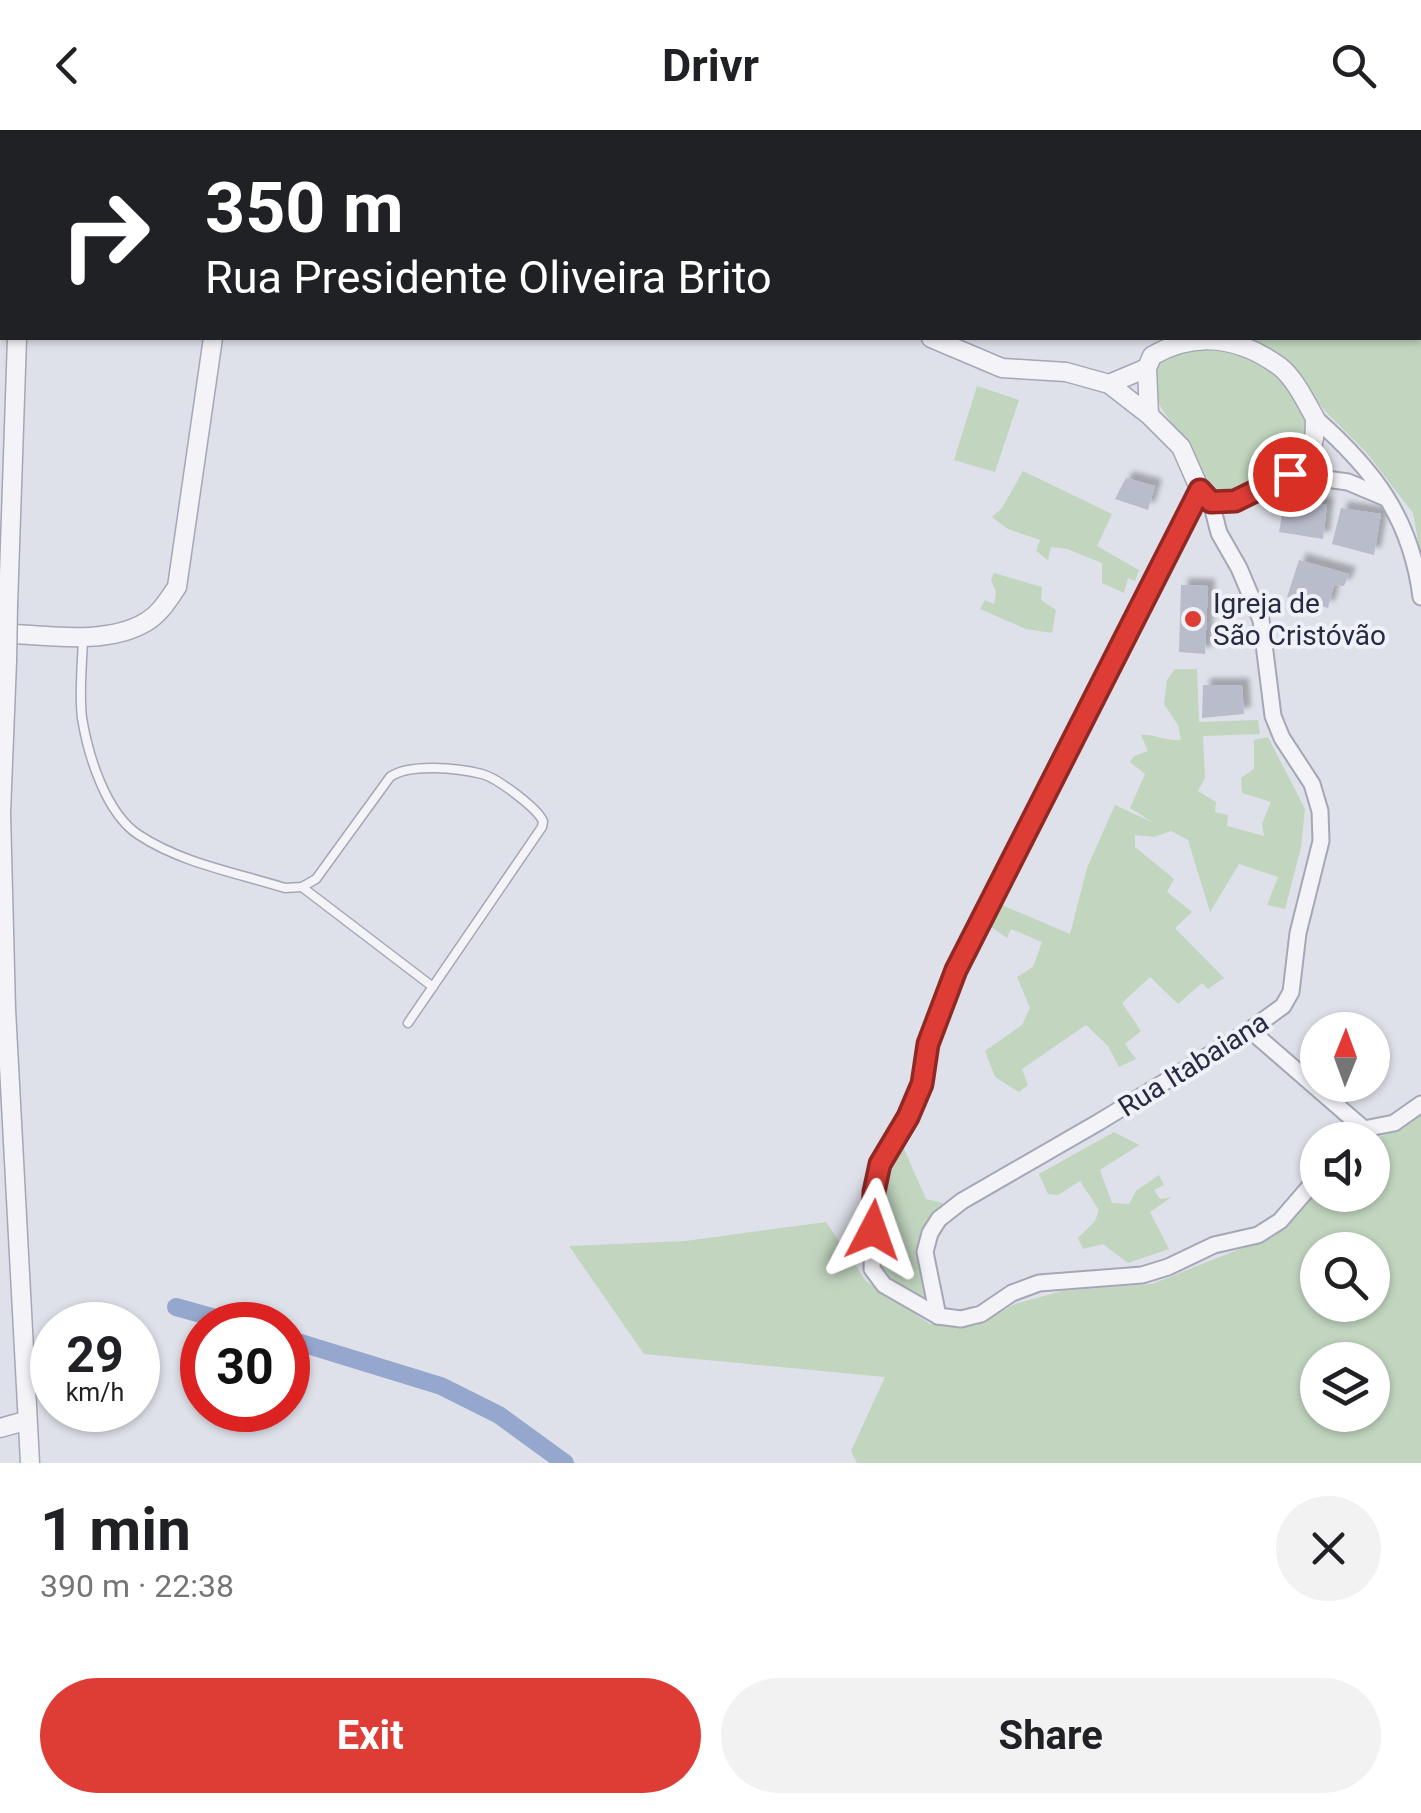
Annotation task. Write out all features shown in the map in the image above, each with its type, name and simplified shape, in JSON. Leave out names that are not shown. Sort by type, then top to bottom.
[{"type":"street","points":[[17,340],[1,813],[6,1009],[30,1463]]},
{"type":"street","points":[[0,634],[83,636],[125,632],[149,621],[177,587],[214,340]]},
{"type":"street","points":[[935,340],[1002,368],[1066,372],[1109,384],[1150,415],[1181,447],[1206,496]]},
{"type":"street","points":[[1109,384],[1151,354],[1184,340]]},
{"type":"street","points":[[1203,340],[1234,342],[1282,368],[1316,418],[1352,450],[1390,500],[1408,538],[1421,597]]},
{"type":"street","points":[[1150,415],[1151,354]]},
{"type":"street","points":[[1206,496],[1235,501],[1290,474],[1313,443],[1316,418]]},
{"type":"street","points":[[1290,474],[1348,482],[1390,500]]},
{"type":"street","points":[[1206,496],[956,970],[928,1044],[922,1084],[880,1164],[874,1192],[872,1270],[884,1285],[938,1316],[961,1319],[982,1314],[1012,1293],[1039,1283],[1142,1275],[1214,1245],[1258,1235],[1280,1221],[1300,1198]]},
{"type":"street","name":"Rua Itabaiana","points":[[938,1316],[925,1252],[938,1219],[1250,1030],[1283,1006],[1291,992],[1298,933],[1321,841],[1320,811],[1312,784],[1282,738],[1273,716],[1261,620],[1219,533],[1206,496]]},
{"type":"street","points":[[1250,1030],[1346,1122]]},
{"type":"street","points":[[1390,1125],[1421,1104]]},
{"type":"street","points":[[0,1428],[25,1421]]},
{"type":"lane","points":[[83,636],[82,716],[91,753],[111,801],[124,822],[140,835],[186,857],[285,888],[302,887],[316,879],[390,777],[399,770],[417,767],[484,774],[538,810],[542,826],[408,1023]]},
{"type":"lane","points":[[302,887],[433,987]]},
{"type":"green space","points":[[1250,340],[1421,340],[1421,558],[1413,513],[1366,452],[1323,409],[1287,360]]},
{"type":"green space","points":[[1182,347],[1237,351],[1276,369],[1308,414],[1307,438],[1294,459],[1241,491],[1215,496],[1204,488],[1200,467],[1154,394],[1152,378],[1160,362]]},
{"type":"green space","points":[[977,386],[1019,400],[995,472],[954,460]]},
{"type":"green space","points":[[1023,471],[1112,514],[1097,546],[1139,570],[1135,581],[1128,578],[1124,593],[1102,583],[1102,563],[1051,547],[1048,560],[1036,551],[1040,540],[1008,529],[992,517],[1002,508]]},
{"type":"green space","points":[[994,573],[1042,587],[1041,600],[1056,610],[1052,633],[1026,629],[980,609],[985,600],[994,604]]},
{"type":"green space","points":[[1175,669],[1197,669],[1199,722],[1258,720],[1260,734],[1203,736],[1205,778],[1198,791],[1216,802],[1215,812],[1228,815],[1227,826],[1264,836],[1262,824],[1271,802],[1242,793],[1241,778],[1254,769],[1254,740],[1268,737],[1305,809],[1301,847],[1285,909],[1267,905],[1278,877],[1239,864],[1210,912],[1188,840],[1171,831],[1154,837],[1135,835],[1135,847],[1174,879],[1167,892],[1192,912],[1175,928],[1224,978],[1208,989],[1202,983],[1178,1004],[1150,977],[1122,1003],[1141,1031],[1125,1044],[1136,1059],[1119,1067],[1108,1046],[1086,1025],[1022,1069],[1028,1085],[1019,1092],[995,1077],[985,1051],[1022,1025],[1030,1008],[1017,977],[1033,967],[1042,942],[1011,929],[1007,938],[987,924],[997,903],[1070,934],[1087,868],[1115,805],[1154,823],[1130,808],[1145,774],[1130,762],[1134,756],[1148,751],[1141,735],[1181,740],[1178,725],[1164,704],[1167,680]]},
{"type":"green space","points":[[1421,1113],[1421,1463],[857,1463],[851,1451],[885,1377],[644,1354],[569,1246],[685,1241],[826,1222],[866,1281],[930,1324],[976,1326],[1015,1304],[1062,1291],[1152,1284],[1275,1235],[1300,1208],[1300,1212],[1390,1212],[1390,1133]]},
{"type":"green space","points":[[1114,1132],[1139,1145],[1100,1170],[1112,1203],[1129,1204],[1136,1191],[1159,1175],[1164,1185],[1154,1190],[1160,1199],[1172,1197],[1150,1212],[1169,1249],[1128,1263],[1103,1244],[1083,1249],[1078,1238],[1095,1221],[1099,1210],[1080,1181],[1058,1195],[1048,1194],[1039,1174]]},
{"type":"green space","points":[[901,1142],[926,1199],[943,1203],[928,1226],[930,1307],[888,1282],[877,1265],[879,1192],[886,1164]]},
{"type":"building","points":[[1126,478],[1155,486],[1148,510],[1115,499]]},
{"type":"building","points":[[1285,497],[1327,505],[1323,539],[1279,532]]},
{"type":"building","points":[[1341,508],[1381,514],[1374,555],[1332,544]]},
{"type":"building","points":[[1299,560],[1349,574],[1344,586],[1334,585],[1328,608],[1287,597]]},
{"type":"building","name":"Igreja de São Cristóvão","points":[[1181,585],[1208,586],[1205,654],[1179,652]]},
{"type":"building","points":[[1203,685],[1242,685],[1244,714],[1202,718]]},
{"type":"waterway","points":[[176,1307],[180,1308]]},
{"type":"waterway","points":[[310,1346],[441,1386],[499,1415],[565,1463]]},
{"type":"place","name":"Igreja de São Cristóvão","points":[[1193,619]]},
{"type":"route","points":[[873,1230],[874,1192],[880,1164],[922,1084],[928,1044],[956,970],[1200,490],[1211,502],[1224,504],[1290,474]]}]
